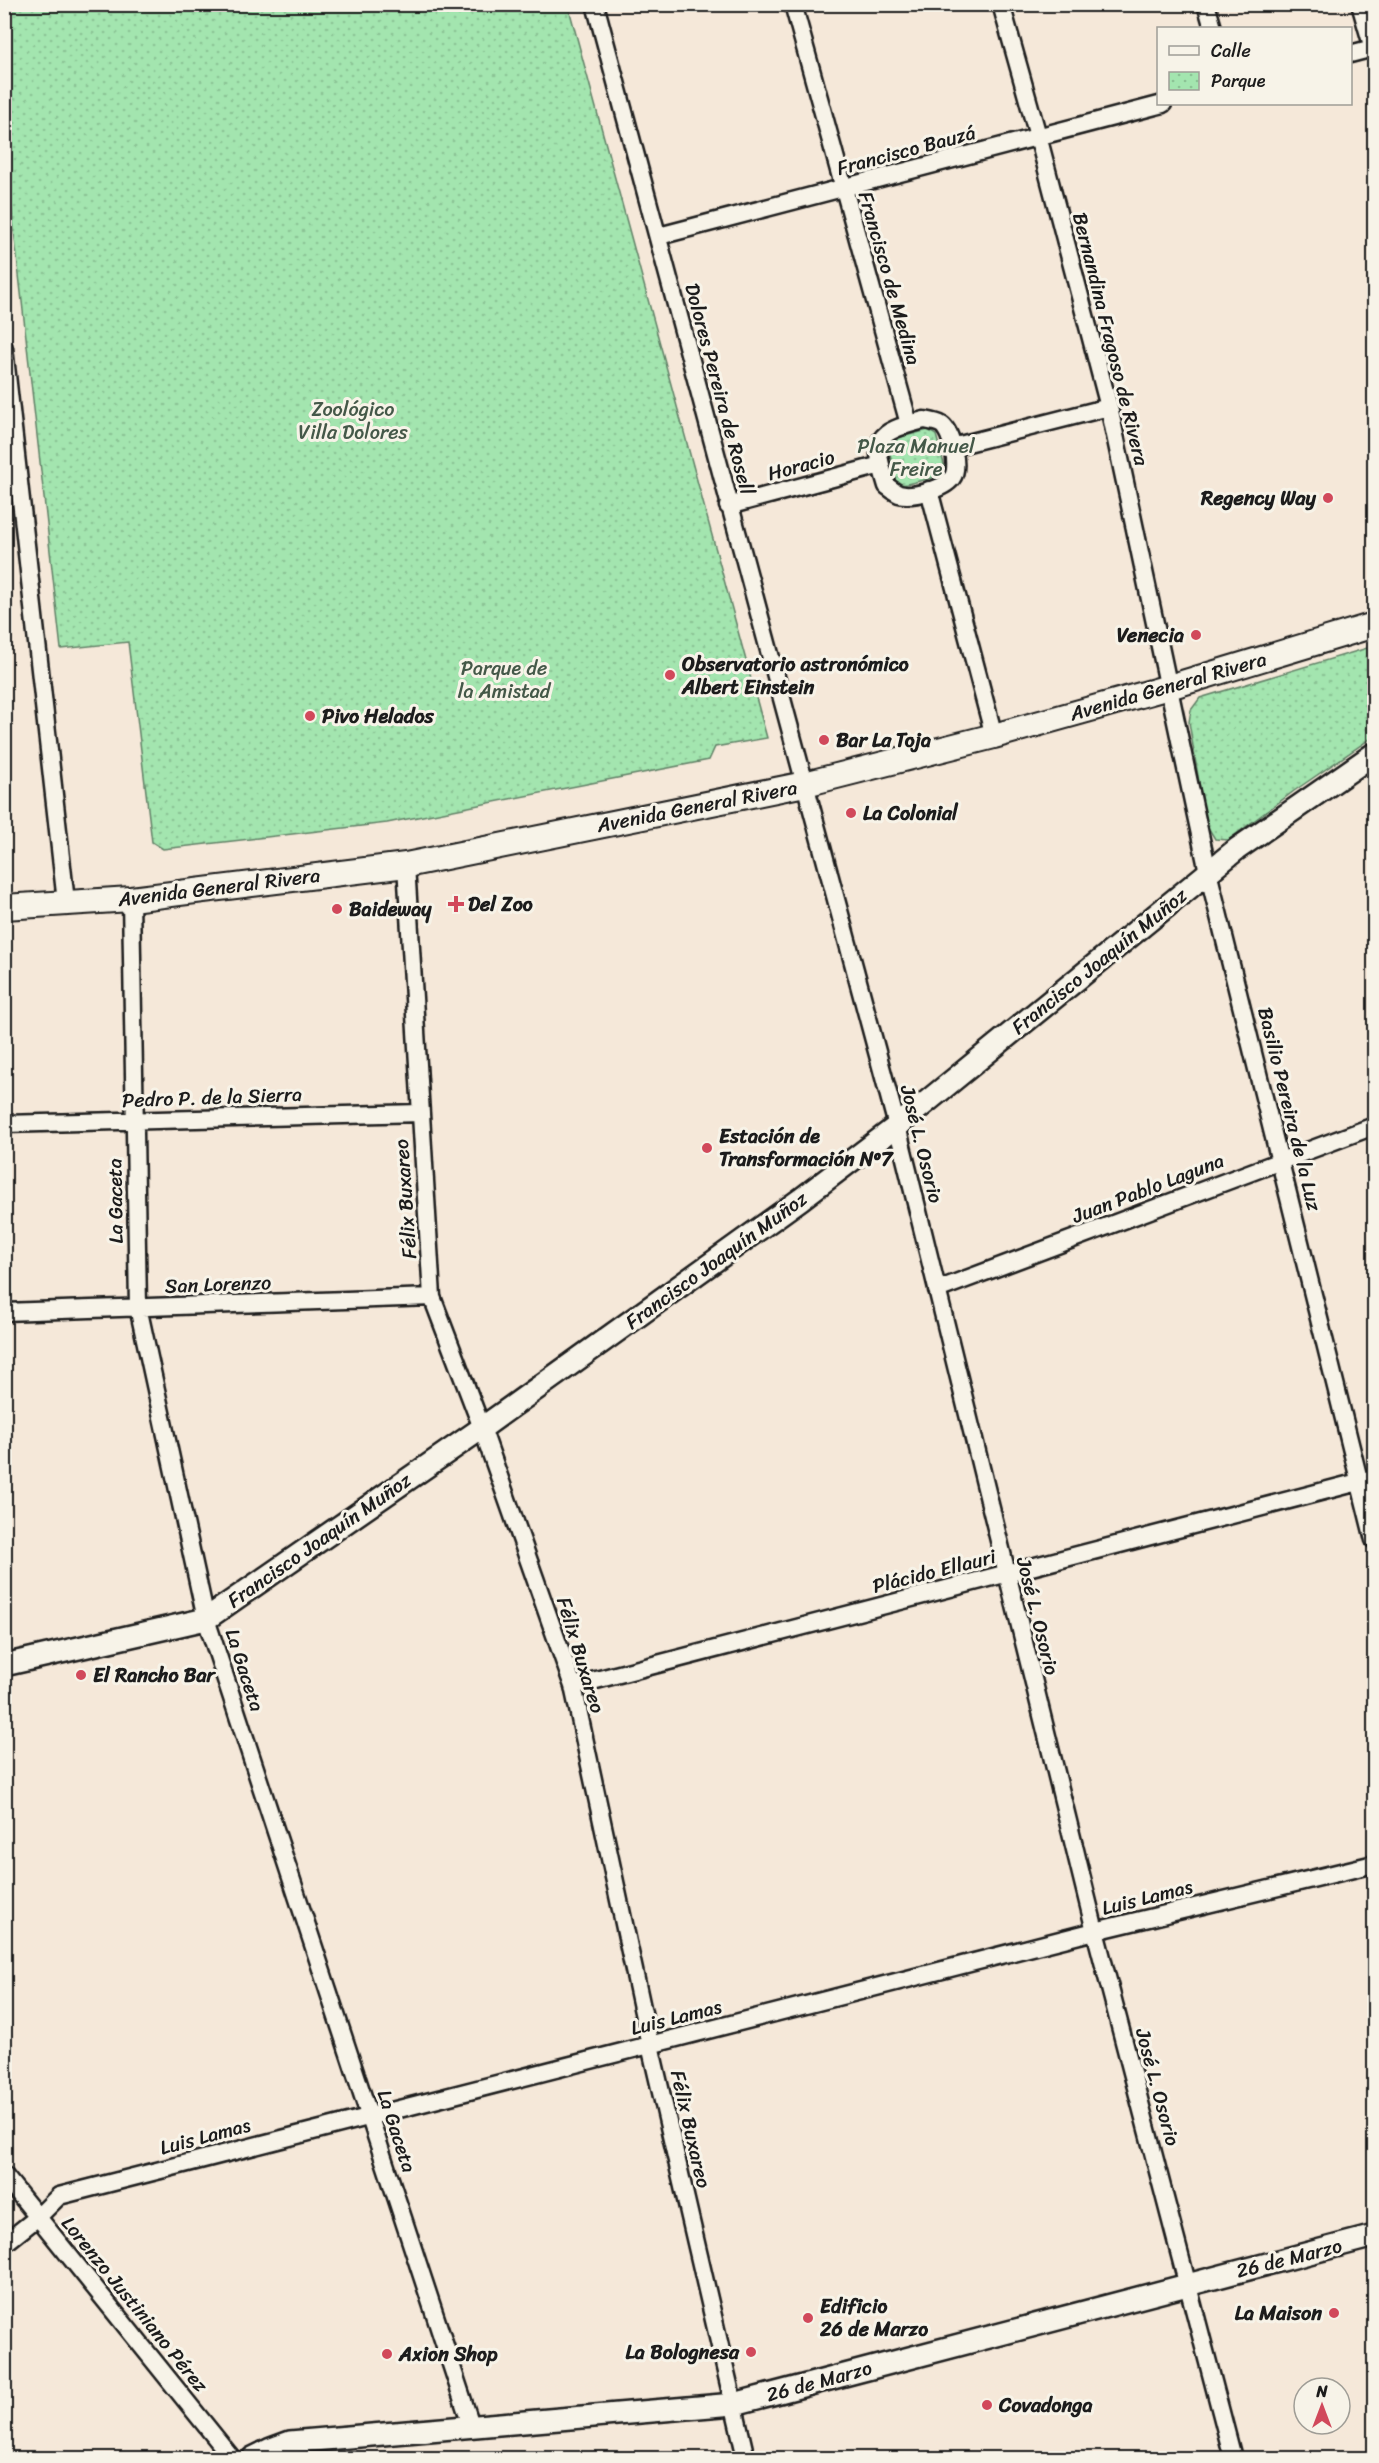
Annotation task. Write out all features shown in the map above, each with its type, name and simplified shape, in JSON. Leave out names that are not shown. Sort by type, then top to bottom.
[{"type":"main road","name":"Avenida General Rivera","points":[[4,907],[131,899],[406,865],[805,784],[994,736],[1169,687],[1374,625]]},
{"type":"street","name":"Dolores Pereira de Rosell","points":[[595,4],[659,236],[728,506],[805,784]]},
{"type":"street","name":"Francisco de Medina","points":[[793,4],[843,188],[916,422]]},
{"type":"street","name":"Bernandina Fragoso de Rivera","points":[[1001,4],[1038,136],[1108,407],[1169,687]]},
{"type":"street","points":[[1206,4],[1213,27]]},
{"type":"street","points":[[1352,54],[1374,50],[1360,4]]},
{"type":"street","name":"Francisco Bauzá","points":[[659,236],[1159,105]]},
{"type":"street","points":[[4,348],[66,903]]},
{"type":"street","points":[[952,447],[1108,407]]},
{"type":"street","points":[[916,422],[941,424],[947,431],[952,447],[957,463],[955,471],[937,487],[911,494],[901,494],[887,486],[877,452],[881,439],[890,430],[916,422]]},
{"type":"street","name":"Horacio","points":[[728,506],[881,465]]},
{"type":"street","points":[[937,487],[994,736]]},
{"type":"street","name":"Basilio Pereira de la Luz","points":[[1169,687],[1208,872],[1281,1161],[1367,1480],[1374,1539]]},
{"type":"street","name":"Francisco Joaquín Muñoz","points":[[4,1665],[206,1619],[482,1428],[801,1199],[897,1126],[1237,849],[1374,754]]},
{"type":"street","name":"José L. Osorio","points":[[805,784],[897,1126],[1095,1931],[1233,2458]]},
{"type":"street","name":"Félix Buxareo","points":[[406,865],[432,1297],[482,1428],[573,1686],[650,2045],[746,2458]]},
{"type":"street","name":"La Gaceta","points":[[131,899],[138,1307],[206,1619],[471,2425]]},
{"type":"street","name":"Pedro P. de la Sierra","points":[[4,1124],[421,1113]]},
{"type":"street","name":"Juan Pablo Laguna","points":[[937,1290],[1374,1126]]},
{"type":"street","name":"San Lorenzo","points":[[4,1312],[432,1297]]},
{"type":"street","name":"Plácido Ellauri","points":[[573,1686],[1367,1480]]},
{"type":"street","name":"Luis Lamas","points":[[4,2244],[38,2217],[58,2196],[1095,1931],[1374,1864]]},
{"type":"street","name":"Lorenzo Justiniano Pérez","points":[[4,2175],[232,2458]]},
{"type":"street","name":"26 de Marzo","points":[[253,2458],[290,2442],[734,2404],[1374,2236]]},
{"type":"green space","name":"Zoológico Villa Dolores","points":[[4,5],[568,5],[767,738],[715,747],[709,760],[387,823],[163,849],[152,842],[128,642],[61,649],[5,150]]},
{"type":"green space","name":"Plaza Manuel Freire","points":[[928,430],[936,435],[945,468],[940,476],[903,485],[895,480],[888,443],[893,439]]},
{"type":"green space","points":[[1374,646],[1374,736],[1228,840],[1215,839],[1206,824],[1189,722],[1191,710],[1200,698]]},
{"type":"place","name":"Regency Way","points":[[1328,498]]},
{"type":"place","name":"Venecia","points":[[1196,635]]},
{"type":"place","name":"Observatorio astronómico Albert Einstein","points":[[670,675]]},
{"type":"place","name":"Pivo Helados","points":[[310,716]]},
{"type":"place","name":"Bar La Toja","points":[[824,740]]},
{"type":"place","name":"La Colonial","points":[[851,813]]},
{"type":"place","name":"Del Zoo","points":[[456,904]]},
{"type":"place","name":"Baideway","points":[[337,909]]},
{"type":"place","name":"Estación de Transformación Nº7","points":[[707,1148]]},
{"type":"place","name":"El Rancho Bar","points":[[81,1675]]},
{"type":"place","name":"La Maison","points":[[1334,2313]]},
{"type":"place","name":"Edificio 26 de Marzo","points":[[808,2318]]},
{"type":"place","name":"La Bolognesa","points":[[751,2352]]},
{"type":"place","name":"Axion Shop","points":[[387,2354]]},
{"type":"place","name":"Covadonga","points":[[987,2405]]},
{"type":"park label","name":"Parque de la Amistad","points":[[504,680]]}]
